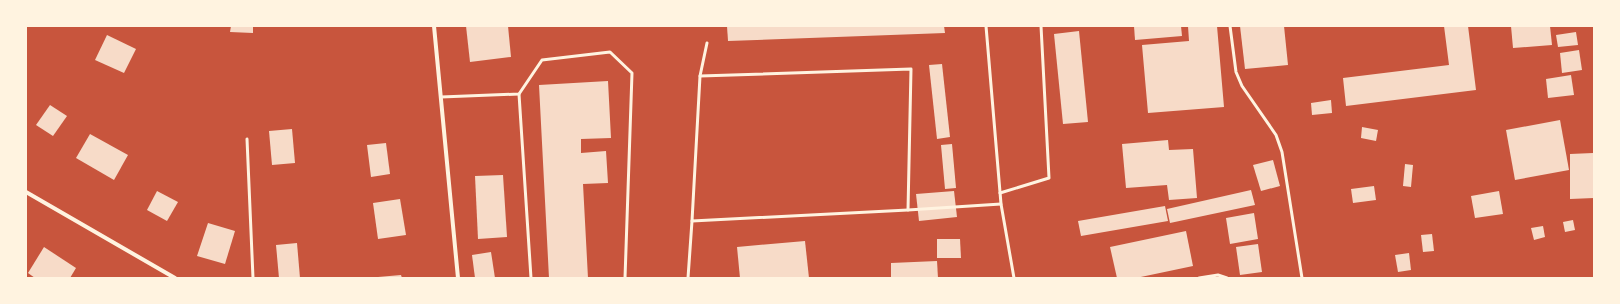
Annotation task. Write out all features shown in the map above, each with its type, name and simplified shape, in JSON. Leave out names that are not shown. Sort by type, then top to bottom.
[{"type":"street","points":[[434,26],[458,278]]},
{"type":"street","points":[[26,192],[175,278]]},
{"type":"lane","points":[[986,26],[1001,204],[1014,278]]},
{"type":"lane","points":[[1000,193],[1049,178],[1041,26]]},
{"type":"lane","points":[[1230,26],[1236,72],[1242,86],[1276,135],[1282,152],[1302,278]]},
{"type":"lane","points":[[688,278],[700,76],[706,43]]},
{"type":"lane","points":[[531,278],[519,94],[542,60],[610,52],[632,73],[625,278]]},
{"type":"lane","points":[[700,76],[911,69],[908,210]]},
{"type":"lane","points":[[441,97],[519,94]]},
{"type":"lane","points":[[247,139],[253,278]]},
{"type":"lane","points":[[692,221],[1001,204]]},
{"type":"lane","points":[[1200,278],[1218,275],[1227,278]]},
{"type":"building","points":[[231,26],[253,26],[253,33],[230,32]]},
{"type":"building","points":[[466,26],[508,26],[511,57],[470,62]]},
{"type":"building","points":[[727,26],[944,26],[945,33],[728,41]]},
{"type":"building","points":[[1134,26],[1181,26],[1182,36],[1135,40]]},
{"type":"building","points":[[1188,26],[1217,26],[1224,107],[1148,113],[1142,45],[1189,41]]},
{"type":"building","points":[[1240,26],[1284,26],[1288,65],[1245,69]]},
{"type":"building","points":[[1444,26],[1468,26],[1476,90],[1346,106],[1343,78],[1449,65]]},
{"type":"building","points":[[1511,26],[1550,26],[1552,45],[1513,48]]},
{"type":"building","points":[[1079,31],[1088,122],[1063,124],[1054,34]]},
{"type":"building","points":[[1576,32],[1578,45],[1558,47],[1556,35]]},
{"type":"building","points":[[107,35],[136,49],[124,73],[95,60]]},
{"type":"building","points":[[1579,50],[1582,70],[1562,73],[1560,53]]},
{"type":"building","points":[[942,64],[950,137],[937,139],[929,65]]},
{"type":"building","points":[[1571,75],[1574,95],[1548,98],[1546,79]]},
{"type":"building","points":[[608,81],[611,138],[581,139],[581,153],[606,151],[608,183],[583,184],[588,278],[549,278],[539,85]]},
{"type":"building","points":[[1331,100],[1332,113],[1312,115],[1311,103]]},
{"type":"building","points":[[50,105],[67,116],[53,136],[36,125]]},
{"type":"building","points":[[1560,120],[1569,170],[1515,180],[1506,130]]},
{"type":"building","points":[[1362,127],[1378,130],[1376,141],[1361,138]]},
{"type":"building","points":[[292,129],[295,163],[272,165],[269,131]]},
{"type":"building","points":[[90,134],[128,155],[114,180],[76,158]]},
{"type":"building","points":[[1168,140],[1169,150],[1193,149],[1197,198],[1169,200],[1167,185],[1126,188],[1122,144]]},
{"type":"building","points":[[386,143],[390,174],[371,177],[367,145]]},
{"type":"building","points":[[952,144],[956,188],[945,189],[941,145]]},
{"type":"building","points":[[1593,153],[1594,198],[1570,199],[1570,154]]},
{"type":"building","points":[[1273,160],[1280,186],[1261,191],[1253,165]]},
{"type":"building","points":[[1405,164],[1413,165],[1411,187],[1403,186]]},
{"type":"building","points":[[503,175],[507,237],[478,239],[475,176]]},
{"type":"building","points":[[1374,186],[1376,200],[1353,203],[1351,189]]},
{"type":"building","points":[[1251,190],[1255,205],[1170,223],[1167,209]]},
{"type":"building","points":[[157,191],[178,202],[167,221],[147,210]]},
{"type":"building","points":[[954,191],[957,217],[919,221],[916,194]]},
{"type":"building","points":[[1499,191],[1503,214],[1475,218],[1471,196]]},
{"type":"building","points":[[400,199],[406,235],[378,239],[373,203]]},
{"type":"building","points":[[1165,206],[1168,221],[1081,236],[1078,221]]},
{"type":"building","points":[[1254,213],[1258,239],[1230,244],[1226,218]]},
{"type":"building","points":[[1573,220],[1575,230],[1565,232],[1563,222]]},
{"type":"building","points":[[208,223],[235,231],[225,264],[197,256]]},
{"type":"building","points":[[1543,226],[1545,237],[1534,240],[1531,228]]},
{"type":"building","points":[[1186,231],[1193,266],[1136,278],[1117,278],[1110,247]]},
{"type":"building","points":[[1432,234],[1434,251],[1423,252],[1421,235]]},
{"type":"building","points":[[937,239],[960,239],[961,258],[937,258]]},
{"type":"building","points":[[805,241],[809,278],[740,278],[737,247]]},
{"type":"building","points":[[297,243],[300,278],[279,278],[276,245]]},
{"type":"building","points":[[1258,244],[1262,272],[1240,275],[1236,247]]},
{"type":"building","points":[[44,247],[76,268],[70,278],[35,278],[28,273]]},
{"type":"building","points":[[491,252],[495,278],[475,278],[472,255]]},
{"type":"building","points":[[1409,253],[1411,270],[1398,272],[1395,255]]},
{"type":"building","points":[[937,261],[938,278],[891,278],[891,263]]},
{"type":"building","points":[[401,275],[402,278],[378,278],[378,277]]}]
